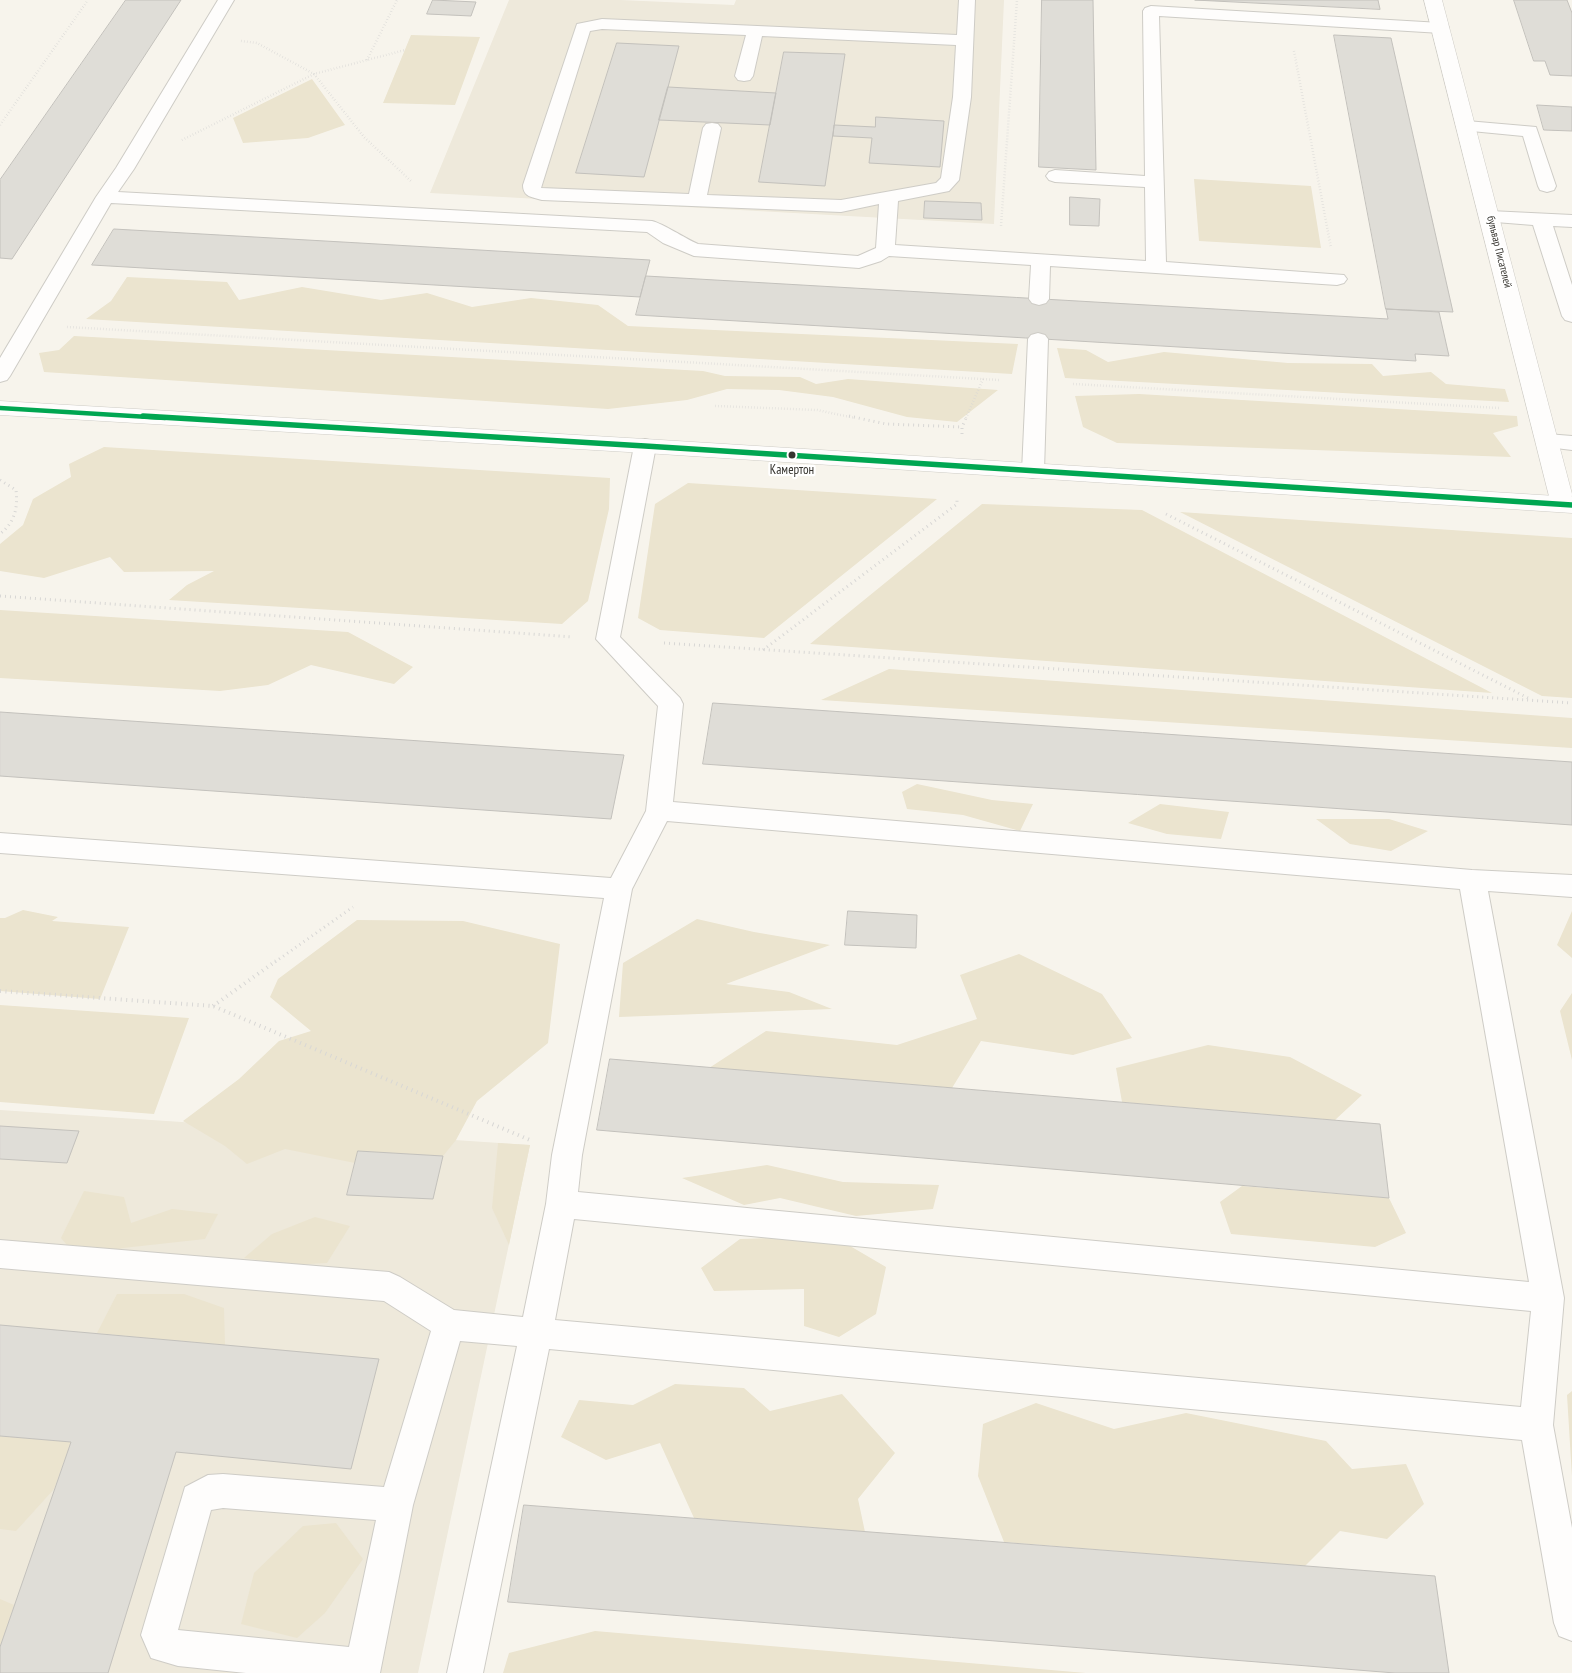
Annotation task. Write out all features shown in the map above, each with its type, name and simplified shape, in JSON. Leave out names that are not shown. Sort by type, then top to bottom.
[{"type":"main road","name":"бульвар Писателей","points":[[1433,0],[1547,442],[1567,504]]},
{"type":"main road","points":[[0,408],[645,446],[1567,504]]},
{"type":"lane","points":[[0,376],[105,197],[125,169],[226,0]]},
{"type":"lane","points":[[964,40],[602,24],[583,28],[532,185],[532,192],[542,194],[841,206],[942,187],[950,180],[962,97],[966,0]]},
{"type":"lane","points":[[1156,266],[1151,12],[1441,28]]},
{"type":"lane","points":[[744,76],[755,32]]},
{"type":"lane","points":[[1467,126],[1530,131],[1547,186]]},
{"type":"lane","points":[[697,199],[712,128]]},
{"type":"lane","points":[[1055,176],[1155,182]]},
{"type":"lane","points":[[105,197],[652,227],[670,239],[694,250],[859,262],[874,257],[885,250],[1337,278]]},
{"type":"lane","points":[[885,250],[889,198]]},
{"type":"lane","points":[[1490,217],[1572,221]]},
{"type":"lane","points":[[1541,219],[1572,316]]},
{"type":"lane","points":[[1039,299],[1041,260]]},
{"type":"lane","points":[[1033,471],[1038,339]]},
{"type":"lane","points":[[1547,442],[1572,443]]},
{"type":"lane","points":[[465,1673],[536,1333],[619,889],[659,811],[671,704],[608,639],[645,446]]},
{"type":"lane","points":[[659,811],[1472,880],[1572,886]]},
{"type":"lane","points":[[0,843],[619,889]]},
{"type":"lane","points":[[1472,880],[1548,1298],[1536,1425],[1572,1623]]},
{"type":"lane","points":[[561,1204],[1548,1298]]},
{"type":"lane","points":[[0,1254],[389,1287],[449,1325],[1536,1425]]},
{"type":"lane","points":[[396,1505],[223,1491],[208,1492],[197,1499],[159,1635],[164,1645],[363,1670],[396,1505],[449,1325]]},
{"type":"path","points":[[0,125],[88,0]]},
{"type":"path","points":[[367,60],[397,0]]},
{"type":"path","points":[[999,257],[1017,0]]},
{"type":"path","points":[[1288,20],[1337,278]]},
{"type":"path","points":[[205,36],[256,43],[314,74],[364,137],[448,216]]},
{"type":"path","points":[[125,169],[314,74],[405,50]]},
{"type":"path","points":[[30,325],[1539,410]]},
{"type":"path","points":[[763,650],[957,504],[962,427],[984,379]]},
{"type":"path","points":[[715,406],[816,410],[886,424],[962,427]]},
{"type":"path","points":[[0,480],[16,490],[18,509],[9,528],[0,534]]},
{"type":"path","points":[[1161,512],[1533,700]]},
{"type":"path","points":[[0,596],[763,650],[1572,703]]},
{"type":"path","points":[[213,1006],[399,874]]},
{"type":"path","points":[[0,991],[213,1006],[568,1156]]},
{"type":"shaded area","points":[[509,0],[620,0],[734,5],[736,0],[1004,0],[994,224],[430,193]]},
{"type":"shaded area","points":[[411,35],[480,37],[455,105],[383,103]]},
{"type":"shaded area","points":[[312,79],[345,125],[308,138],[243,143],[233,118]]},
{"type":"shaded area","points":[[1194,179],[1311,186],[1321,248],[1199,241]]},
{"type":"shaded area","points":[[127,277],[227,282],[239,300],[302,287],[381,300],[427,293],[472,307],[531,298],[598,305],[628,326],[1018,344],[1012,374],[86,319],[111,301]]},
{"type":"shaded area","points":[[74,336],[703,371],[725,376],[800,377],[816,384],[848,379],[998,390],[957,422],[907,417],[833,397],[779,390],[727,389],[687,400],[608,409],[44,372],[39,353],[59,350]]},
{"type":"shaded area","points":[[1057,348],[1086,350],[1108,362],[1164,352],[1288,363],[1372,364],[1383,376],[1431,372],[1446,384],[1505,389],[1509,402],[1065,378]]},
{"type":"shaded area","points":[[1139,394],[1517,416],[1518,426],[1493,433],[1511,457],[1117,443],[1083,427],[1075,396]]},
{"type":"shaded area","points":[[104,447],[610,478],[609,509],[588,601],[562,624],[169,600],[187,585],[214,571],[124,572],[110,557],[44,578],[0,571],[0,544],[23,525],[33,499],[71,477],[69,464]]},
{"type":"shaded area","points":[[688,483],[937,499],[764,638],[660,630],[638,618],[655,504]]},
{"type":"shaded area","points":[[982,504],[1142,510],[1492,693],[810,644]]},
{"type":"shaded area","points":[[1180,512],[1572,538],[1572,698],[1542,696]]},
{"type":"shaded area","points":[[0,610],[348,632],[413,667],[394,684],[311,665],[268,685],[220,691],[0,678]]},
{"type":"shaded area","points":[[889,669],[1572,718],[1572,748],[821,700]]},
{"type":"shaded area","points":[[917,784],[992,800],[1033,804],[1020,831],[963,815],[907,809],[902,792]]},
{"type":"shaded area","points":[[1160,804],[1229,812],[1221,839],[1167,834],[1128,823]]},
{"type":"shaded area","points":[[1316,819],[1389,819],[1428,831],[1391,851],[1350,844]]},
{"type":"shaded area","points":[[23,910],[58,917],[52,921],[129,927],[100,999],[0,991],[0,918],[5,918]]},
{"type":"shaded area","points":[[1572,911],[1572,958],[1557,945]]},
{"type":"shaded area","points":[[697,919],[754,932],[830,945],[726,984],[789,992],[832,1009],[619,1017],[623,963]]},
{"type":"shaded area","points":[[357,920],[463,921],[560,944],[548,1043],[477,1101],[456,1140],[443,1156],[358,1151],[355,1163],[285,1149],[247,1164],[225,1146],[183,1121],[239,1079],[279,1041],[311,1031],[270,997],[278,979]]},
{"type":"shaded area","points":[[1019,954],[1102,994],[1132,1038],[1073,1055],[981,1041],[952,1088],[709,1068],[766,1031],[897,1045],[977,1019],[960,975]]},
{"type":"shaded area","points":[[1572,993],[1572,1060],[1560,1011]]},
{"type":"shaded area","points":[[0,1005],[189,1018],[154,1114],[0,1102]]},
{"type":"shaded area","points":[[1208,1045],[1290,1057],[1362,1095],[1335,1120],[1122,1102],[1116,1068]]},
{"type":"shaded area","points":[[0,1110],[530,1145],[418,1673],[0,1673]]},
{"type":"shaded area","points":[[498,1143],[530,1145],[509,1245],[492,1208]]},
{"type":"shaded area","points":[[767,1165],[843,1182],[939,1185],[933,1209],[856,1216],[780,1198],[744,1205],[682,1178]]},
{"type":"shaded area","points":[[1242,1186],[1389,1198],[1406,1233],[1375,1247],[1231,1234],[1220,1202]]},
{"type":"shaded area","points":[[84,1191],[124,1197],[131,1223],[172,1209],[218,1214],[205,1239],[123,1248],[79,1259],[61,1238]]},
{"type":"shaded area","points":[[315,1217],[350,1226],[327,1263],[292,1265],[244,1258],[272,1234]]},
{"type":"shaded area","points":[[833,1236],[886,1267],[876,1314],[839,1337],[804,1326],[804,1289],[714,1291],[701,1268],[740,1239]]},
{"type":"shaded area","points":[[117,1294],[184,1294],[224,1308],[225,1345],[97,1333]]},
{"type":"shaded area","points":[[675,1384],[744,1388],[770,1411],[842,1394],[895,1453],[858,1499],[865,1532],[694,1518],[660,1443],[606,1460],[561,1437],[579,1400],[633,1405]]},
{"type":"shaded area","points":[[1572,1391],[1572,1477],[1567,1395]]},
{"type":"shaded area","points":[[1036,1403],[1114,1429],[1186,1413],[1326,1441],[1352,1469],[1406,1464],[1424,1504],[1387,1539],[1340,1531],[1305,1566],[1004,1542],[978,1476],[983,1424]]},
{"type":"shaded area","points":[[0,1436],[71,1442],[54,1489],[16,1531],[0,1529]]},
{"type":"shaded area","points":[[336,1523],[363,1559],[325,1613],[297,1638],[241,1624],[254,1573],[303,1526]]},
{"type":"shaded area","points":[[0,1599],[14,1605],[0,1647]]},
{"type":"shaded area","points":[[595,1631],[1086,1673],[503,1673],[509,1653]]},
{"type":"building","points":[[126,0],[181,0],[12,259],[0,258],[0,180]]},
{"type":"building","points":[[433,0],[476,2],[471,16],[427,14]]},
{"type":"building","points":[[1042,0],[1093,0],[1096,170],[1039,167]]},
{"type":"building","points":[[1195,0],[1378,0],[1380,9]]},
{"type":"building","points":[[1514,0],[1567,0],[1572,13],[1572,76],[1550,75],[1545,61],[1534,61]]},
{"type":"building","points":[[1334,35],[1391,38],[1453,312],[1386,309]]},
{"type":"building","points":[[617,43],[679,46],[644,177],[576,173]]},
{"type":"building","points":[[784,52],[845,54],[825,186],[759,182]]},
{"type":"building","points":[[668,87],[776,93],[770,125],[659,120]]},
{"type":"building","points":[[1537,105],[1572,107],[1572,131],[1544,130]]},
{"type":"building","points":[[876,117],[944,121],[940,167],[869,163],[872,138],[833,136],[834,125],[875,127]]},
{"type":"building","points":[[1070,197],[1100,199],[1099,226],[1070,225]]},
{"type":"building","points":[[925,201],[981,203],[982,220],[924,218]]},
{"type":"building","points":[[114,229],[650,260],[640,297],[92,265]]},
{"type":"building","points":[[646,276],[1388,319],[1386,309],[1439,312],[1449,356],[1415,354],[1416,361],[636,315]]},
{"type":"building","points":[[713,703],[1572,762],[1572,825],[703,764]]},
{"type":"building","points":[[0,712],[624,755],[611,819],[0,776]]},
{"type":"building","points":[[848,911],[917,915],[916,948],[845,945]]},
{"type":"building","points":[[610,1059],[1380,1124],[1389,1198],[597,1130]]},
{"type":"building","points":[[0,1126],[79,1131],[67,1163],[0,1159]]},
{"type":"building","points":[[358,1151],[443,1156],[433,1199],[347,1195]]},
{"type":"building","points":[[0,1325],[379,1359],[351,1469],[176,1452],[108,1673],[0,1673],[0,1647],[71,1442],[0,1436]]},
{"type":"building","points":[[524,1505],[1435,1576],[1449,1673],[1395,1673],[508,1602]]},
{"type":"transit line","points":[[0,408],[645,446],[1572,505]]},
{"type":"place","name":"Камертон","points":[[792,455]]}]
